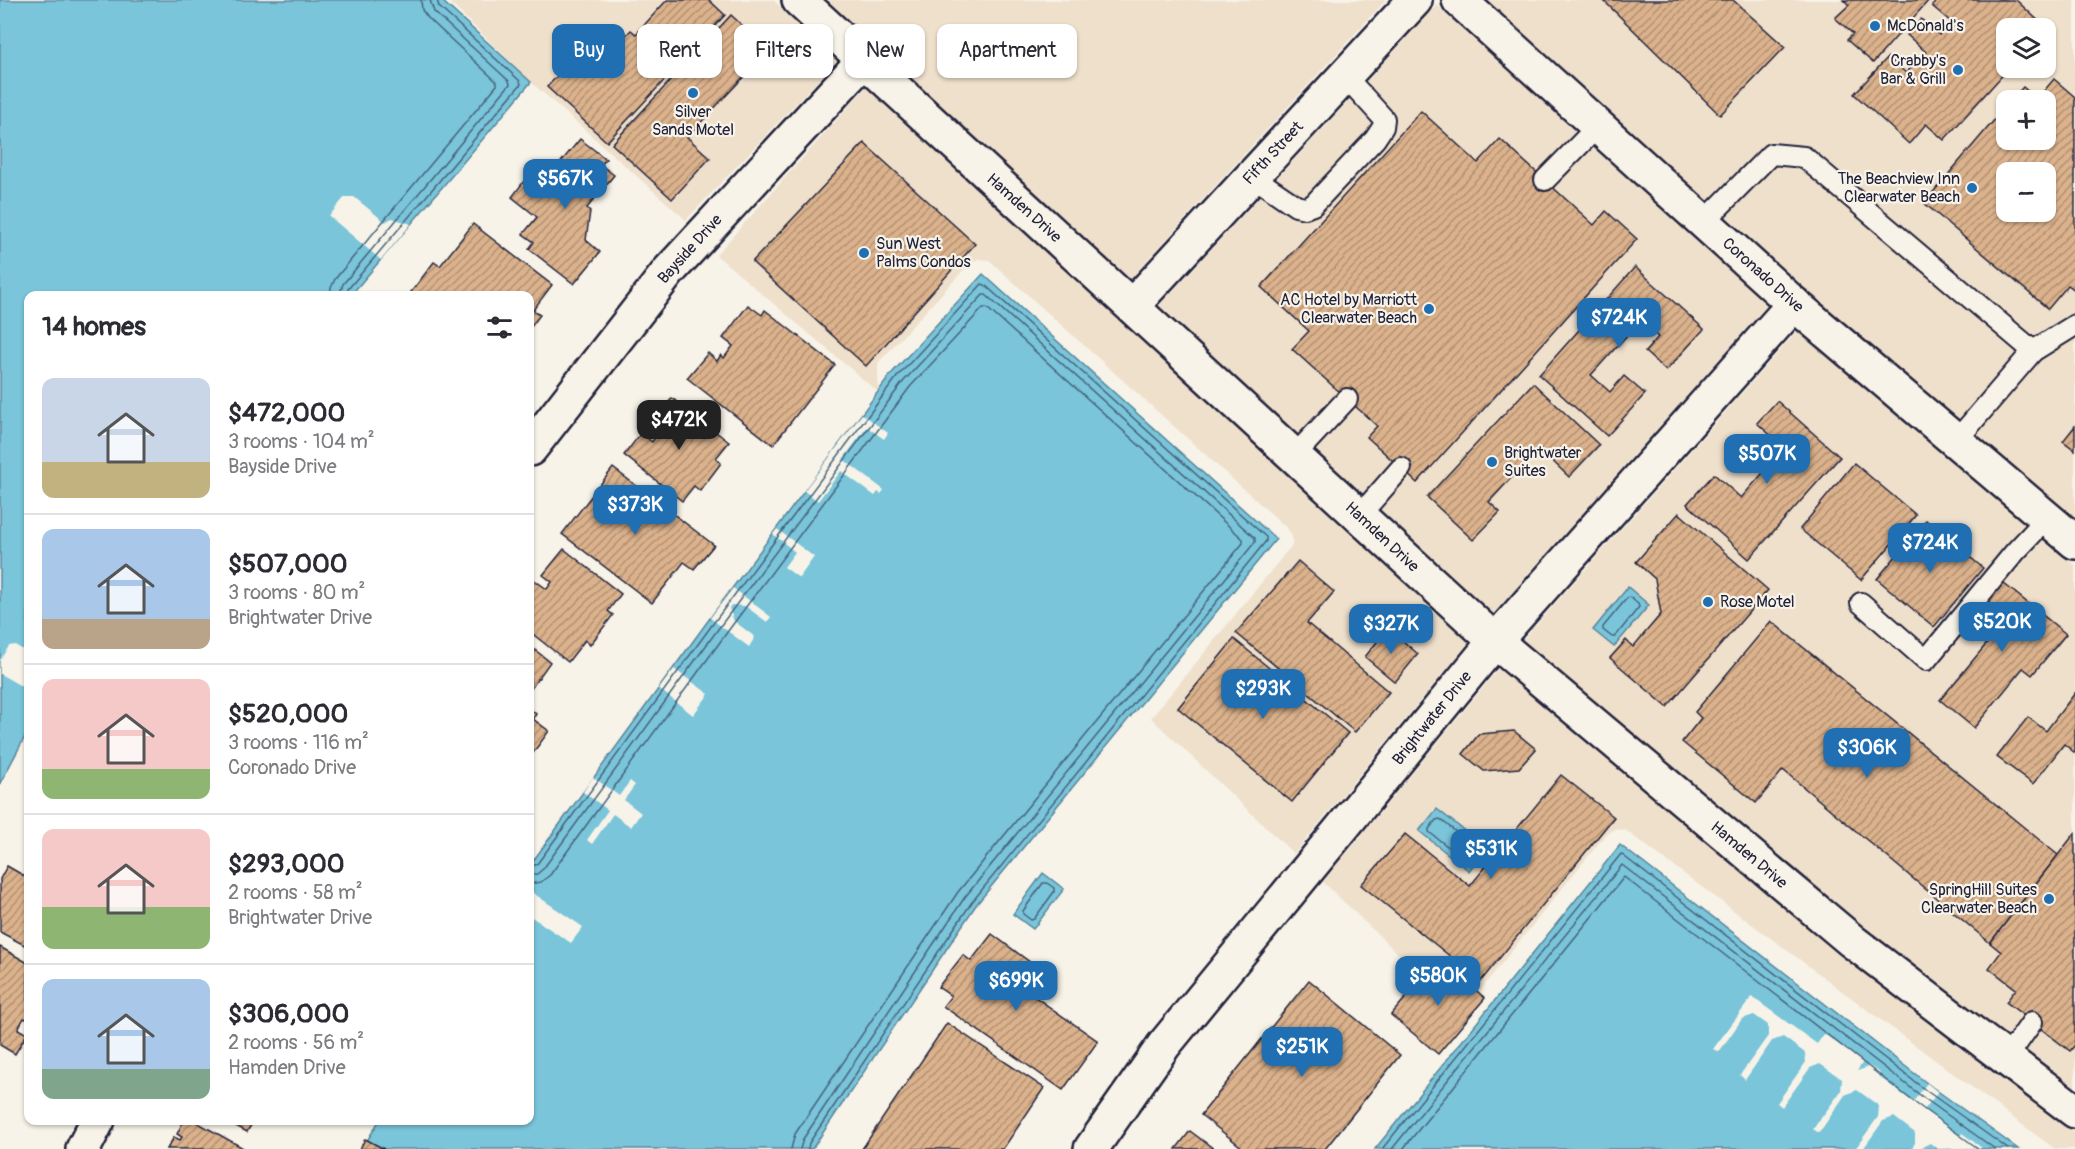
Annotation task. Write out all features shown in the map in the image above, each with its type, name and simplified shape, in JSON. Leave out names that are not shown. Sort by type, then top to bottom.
[{"type":"street","name":"Hamden Drive","points":[[799,0],[845,42]]},
{"type":"street","name":"Fifth Street","points":[[1132,306],[1415,0]]},
{"type":"street","name":"Coronado Drive","points":[[1459,0],[1794,304],[2075,542]]},
{"type":"street","name":"Bayside Drive","points":[[534,445],[669,271],[847,78]]},
{"type":"street","name":"Hamden Drive","points":[[884,78],[1495,641],[1852,941],[2075,1112]]},
{"type":"street","name":"Brightwater Drive","points":[[1091,1149],[1164,1045],[1495,641],[1794,304]]},
{"type":"street","points":[[83,1149],[95,1125]]},
{"type":"lane","points":[[1252,176],[1296,206],[1305,208],[1313,205],[1375,139],[1383,127],[1384,119],[1345,76]]},
{"type":"lane","points":[[1545,180],[1598,126]]},
{"type":"lane","points":[[1704,222],[1771,154],[1804,157],[2033,351]]},
{"type":"lane","points":[[1956,441],[2033,351],[2075,325]]},
{"type":"lane","points":[[1294,456],[1347,399]]},
{"type":"lane","points":[[1359,516],[1401,468]]},
{"type":"lane","points":[[1861,603],[1926,660],[2015,552],[2047,518]]},
{"type":"lane","points":[[2006,1059],[2032,1022]]},
{"type":"shaded area","points":[[447,0],[773,0],[799,24],[734,24],[734,78],[820,78],[686,220],[531,82]]},
{"type":"shaded area","points":[[825,0],[1386,0],[1130,279],[910,78],[925,78],[925,24],[851,24]]},
{"type":"shaded area","points":[[1486,0],[2075,0],[2075,518],[1807,291]]},
{"type":"shaded area","points":[[1437,5],[1768,304],[1493,614],[1159,306]]},
{"type":"shaded area","points":[[866,87],[1469,642],[1294,854],[1151,718],[1292,545],[1292,536],[1287,528],[989,260],[978,259],[969,264],[878,363],[878,392],[716,255]]},
{"type":"shaded area","points":[[1798,330],[2075,565],[2075,1089],[1863,928],[1522,641]]},
{"type":"shaded area","points":[[1499,668],[1840,955],[2075,1133],[2075,1149],[2055,1149],[1625,830],[1615,829],[1606,834],[1461,1014],[1323,882]]},
{"type":"water","points":[[0,0],[441,0],[531,82],[354,291],[24,291],[24,739],[0,784]]},
{"type":"water","points":[[983,274],[1276,539],[976,905],[812,1149],[362,1149],[377,1125],[534,1125],[534,860],[892,373]]},
{"type":"water","points":[[1628,587],[1649,605],[1614,647],[1593,630]]},
{"type":"water","points":[[1437,809],[1486,848],[1469,871],[1419,831]]},
{"type":"water","points":[[1620,845],[1932,1087],[2018,1149],[1375,1149]]},
{"type":"water","points":[[1043,873],[1064,889],[1033,929],[1013,914]]},
{"type":"pier","points":[[345,197],[354,197],[385,222],[392,218],[411,224],[381,260],[329,216]]},
{"type":"pier","points":[[862,414],[888,433],[884,439],[867,427],[843,459],[884,490],[875,496],[841,471],[818,501],[804,491]]},
{"type":"pier","points":[[777,529],[814,557],[799,578],[784,567],[795,552],[773,534]]},
{"type":"pier","points":[[733,588],[771,617],[767,622],[745,606],[731,605],[729,608],[734,621],[755,637],[749,647],[710,618]]},
{"type":"pier","points":[[15,645],[24,651],[24,688],[0,674],[0,660],[9,646]]},
{"type":"pier","points":[[674,669],[709,694],[693,715],[659,689]]},
{"type":"pier","points":[[593,777],[619,796],[630,781],[635,785],[624,800],[641,813],[631,827],[613,814],[592,844],[587,840],[608,810],[583,792]]},
{"type":"pier","points":[[534,894],[583,927],[571,943],[534,919]]},
{"type":"pier","points":[[1752,997],[1817,1044],[1824,1034],[1863,1062],[1857,1071],[1868,1065],[1880,1073],[1878,1076],[1913,1102],[1927,1083],[1938,1092],[1924,1110],[1960,1136],[1962,1133],[1982,1148],[1938,1149],[1930,1143],[1918,1149],[1911,1149],[1915,1143],[1915,1133],[1894,1117],[1883,1121],[1863,1149],[1855,1149],[1878,1117],[1879,1106],[1857,1090],[1845,1095],[1819,1133],[1813,1129],[1841,1091],[1842,1079],[1820,1064],[1810,1068],[1782,1107],[1777,1103],[1806,1062],[1805,1053],[1783,1037],[1772,1041],[1745,1080],[1740,1075],[1768,1036],[1768,1025],[1754,1015],[1742,1019],[1719,1052],[1713,1049]]},
{"type":"building","points":[[667,0],[709,0],[725,15],[717,24],[645,24]]},
{"type":"building","points":[[1603,0],[1733,0],[1785,47],[1720,115]]},
{"type":"building","name":"McDonald's","points":[[1844,0],[1929,0],[1873,63],[1847,40],[1853,34],[1835,18],[1849,5]]},
{"type":"building","name":"Crabby's Bar & Grill","points":[[1938,0],[2016,0],[2035,18],[1996,18],[1996,78],[2000,78],[1944,140],[1926,124],[1909,144],[1854,94],[1888,57],[1906,73],[1926,52],[1907,35],[1921,19],[1939,35],[1951,22],[1932,6]]},
{"type":"building","name":"Silver Sands Motel","points":[[731,15],[741,24],[734,24],[734,78],[743,78],[687,137],[710,158],[672,199],[612,144],[673,78],[722,78],[722,25]]},
{"type":"building","points":[[631,30],[636,34],[637,78],[666,78],[607,142],[547,87],[555,78],[625,78],[625,36]]},
{"type":"building","name":"The Beachview Inn Clearwater Beach","points":[[2054,79],[2075,97],[2075,290],[2068,285],[2048,309],[1924,203],[1996,118],[1996,150],[2056,150],[2056,90],[2045,90]]},
{"type":"building","name":"AC Hotel by Marriott Clearwater Beach","points":[[1421,111],[1478,163],[1500,139],[1594,225],[1606,211],[1637,239],[1417,483],[1367,437],[1377,426],[1292,349],[1309,331],[1261,287]]},
{"type":"building","points":[[580,139],[606,159],[601,165],[614,175],[587,208],[590,211],[586,240],[600,252],[574,284],[529,249],[534,242],[523,234],[537,217],[512,197],[534,168],[547,179]]},
{"type":"building","name":"Sun West Palms Condos","points":[[864,143],[975,244],[866,366],[752,262]]},
{"type":"building","points":[[473,224],[552,285],[534,309],[534,291],[412,291],[434,262],[440,266]]},
{"type":"building","points":[[1635,267],[1704,329],[1666,371],[1645,352],[1658,337],[1640,321],[1591,375],[1610,392],[1624,376],[1645,394],[1607,436],[1539,375]]},
{"type":"building","points":[[748,305],[762,315],[765,310],[835,365],[773,445],[687,378],[708,353],[717,361],[721,355],[724,358],[733,346],[723,338]]},
{"type":"building","points":[[534,311],[540,315],[534,323]]},
{"type":"building","name":"Brightwater Suites","points":[[1533,383],[1599,445],[1569,477],[1539,448],[1489,502],[1500,512],[1473,540],[1427,497]]},
{"type":"building","points":[[672,398],[729,442],[716,458],[721,463],[700,491],[694,486],[682,501],[624,455],[641,433],[652,442],[661,429],[653,423]]},
{"type":"building","points":[[1777,401],[1840,457],[1749,559],[1687,504],[1714,474],[1741,498],[1785,448],[1757,423]]},
{"type":"building","points":[[2075,426],[2075,450],[2063,441]]},
{"type":"building","points":[[1854,463],[1916,515],[1861,580],[1800,529]]},
{"type":"building","points":[[613,468],[714,545],[694,569],[684,562],[652,603],[562,534]]},
{"type":"building","name":"Rose Motel","points":[[1679,513],[1768,590],[1667,707],[1610,658],[1626,640],[1633,647],[1661,614],[1655,579],[1636,562]]},
{"type":"building","points":[[1926,520],[1983,568],[1934,627],[1877,579]]},
{"type":"building","points":[[564,549],[621,594],[608,611],[613,615],[590,645],[585,640],[568,662],[534,635],[534,580],[547,589],[552,582],[543,575]]},
{"type":"building","points":[[1298,561],[1334,592],[1307,623],[1389,692],[1355,732],[1236,633]]},
{"type":"building","points":[[2003,583],[2066,634],[2032,675],[2023,668],[1974,728],[1940,700],[1989,641],[1968,624]]},
{"type":"building","points":[[1771,621],[2058,855],[1990,943],[1783,770],[1756,803],[1682,742],[1701,718],[1695,712]]},
{"type":"building","points":[[1388,628],[1418,654],[1395,682],[1365,657]]},
{"type":"building","points":[[1234,639],[1348,733],[1292,802],[1178,708]]},
{"type":"building","points":[[534,649],[550,662],[534,684]]},
{"type":"building","points":[[2075,693],[2075,753],[2064,744],[2033,784],[1997,757],[2028,717],[2046,731]]},
{"type":"building","points":[[534,720],[549,731],[534,752]]},
{"type":"building","points":[[1514,731],[1536,749],[1519,768],[1484,771],[1463,754],[1479,734]]},
{"type":"building","points":[[1561,775],[1614,817],[1481,981],[1361,885],[1405,834],[1470,886]]},
{"type":"building","name":"SpringHill Suites Clearwater Beach","points":[[2075,833],[2075,1045],[2070,1051],[2006,1002],[2016,989],[1989,968],[2001,952],[1990,943]]},
{"type":"building","points":[[7,866],[24,876],[24,945],[0,932],[0,879]]},
{"type":"building","points":[[992,934],[1046,974],[1031,994],[1098,1041],[1063,1090],[943,1006],[951,996],[938,987],[963,955],[971,961]]},
{"type":"building","points":[[0,947],[24,961],[24,1018],[18,1029],[24,1032],[24,1039],[15,1054],[0,1045]]},
{"type":"building","points":[[1439,959],[1485,998],[1438,1054],[1391,1015]]},
{"type":"building","points":[[1309,980],[1400,1055],[1325,1149],[1244,1149],[1201,1115]]},
{"type":"building","points":[[947,1023],[1044,1088],[1003,1149],[862,1149]]},
{"type":"building","points":[[182,1125],[202,1125],[245,1149],[167,1149],[174,1137],[180,1140],[182,1137],[177,1134]]},
{"type":"building","points":[[234,1125],[251,1125],[247,1132]]},
{"type":"building","points":[[1190,1131],[1214,1149],[1176,1149]]},
{"type":"building","points":[[365,1139],[367,1140],[384,1149],[360,1149]]},
{"type":"place","name":"McDonald's","points":[[1875,26]]},
{"type":"place","name":"Crabby's Bar & Grill","points":[[1958,70]]},
{"type":"place","name":"Silver Sands Motel","points":[[693,93]]},
{"type":"place","name":"The Beachview Inn Clearwater Beach","points":[[1972,188]]},
{"type":"place","name":"Sun West Palms Condos","points":[[864,253]]},
{"type":"place","name":"AC Hotel by Marriott Clearwater Beach","points":[[1429,309]]},
{"type":"place","name":"Brightwater Suites","points":[[1492,462]]},
{"type":"place","name":"Rose Motel","points":[[1708,602]]},
{"type":"place","name":"SpringHill Suites Clearwater Beach","points":[[2049,899]]}]
